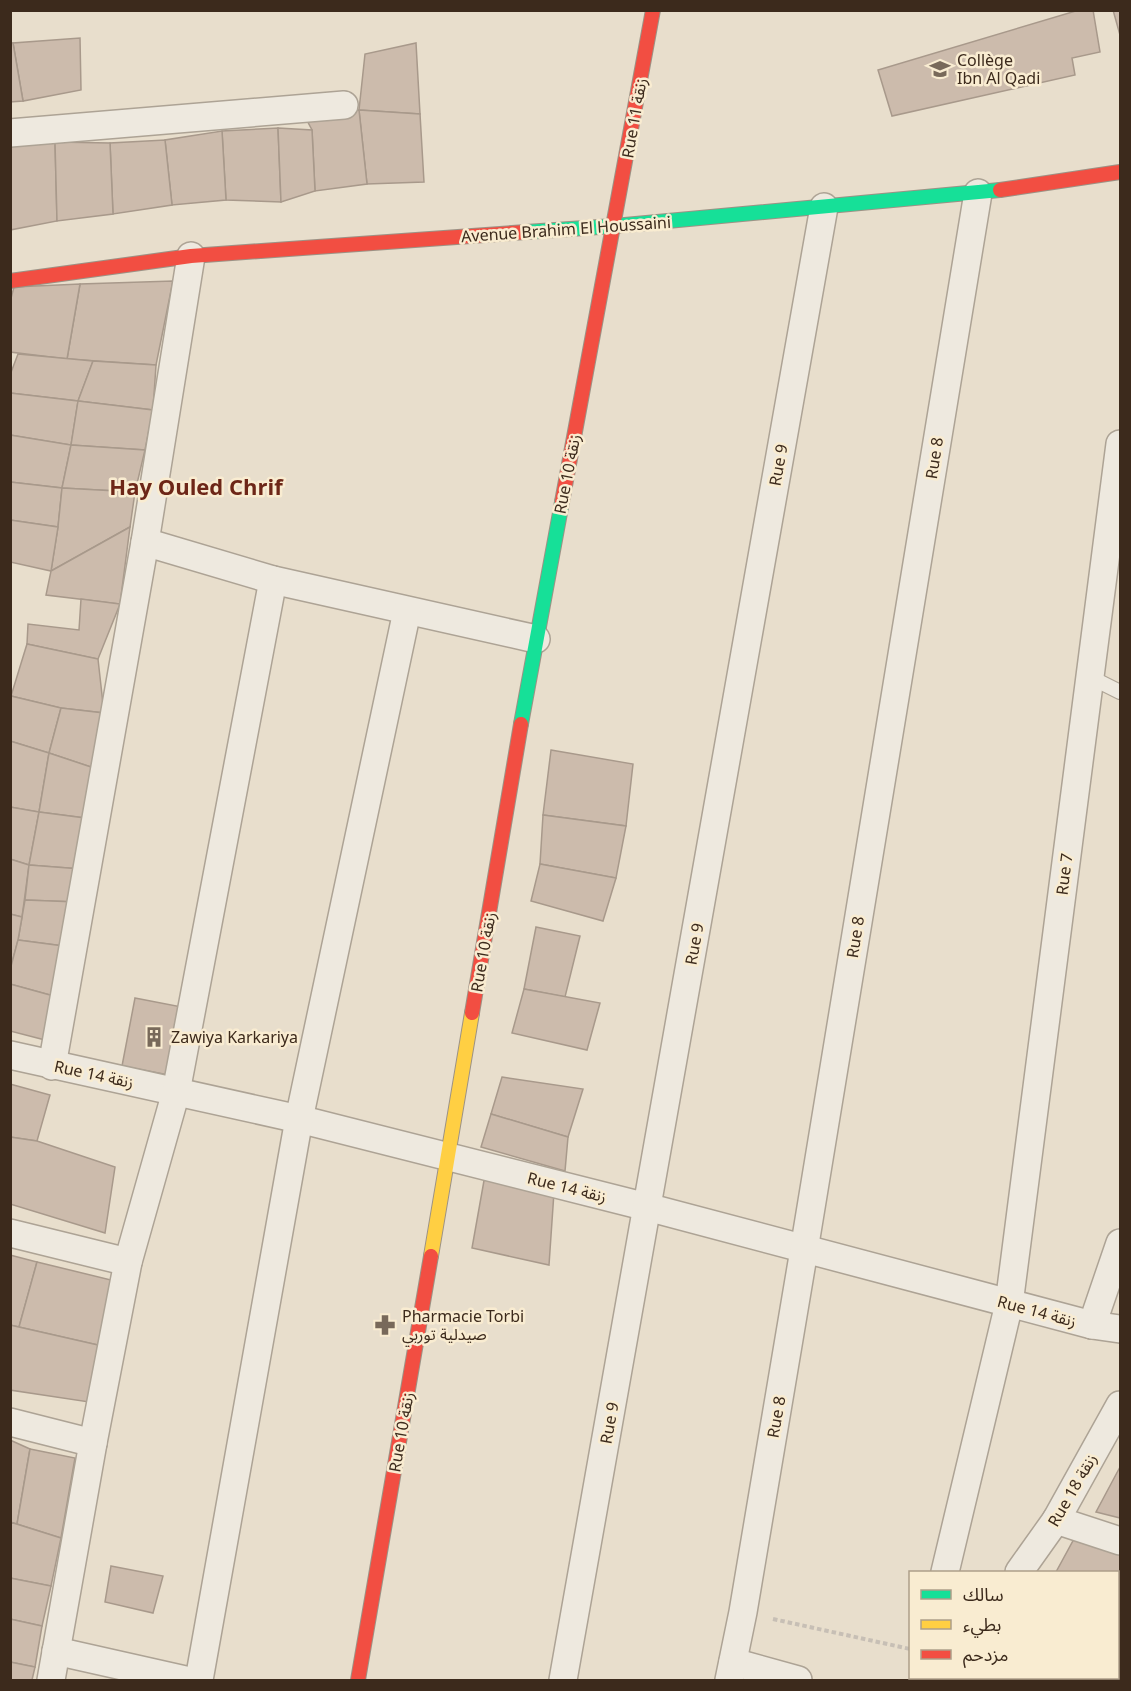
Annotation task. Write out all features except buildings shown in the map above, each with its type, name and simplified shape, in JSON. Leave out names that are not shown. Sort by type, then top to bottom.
[{"type":"street","name":"Rue 11 زنقة","points":[[614,226],[653,10]]},
{"type":"street","points":[[10,133],[344,105]]},
{"type":"street","name":"Avenue Brahim El Houssaini","points":[[10,281],[191,256],[614,226],[978,193],[1120,172]]},
{"type":"street","name":"Rue 8","points":[[731,1671],[804,1250],[978,193]]},
{"type":"street","name":"Rue 9","points":[[563,1680],[824,207]]},
{"type":"street","name":"Rue 10 زنقة","points":[[358,1680],[536,639],[614,226]]},
{"type":"street","points":[[52,1066],[145,542],[191,256]]},
{"type":"street","name":"Rue 7","points":[[945,1571],[1009,1304],[1120,444]]},
{"type":"street","points":[[145,542],[273,580],[536,639]]},
{"type":"street","points":[[51,1680],[128,1262],[176,1092],[273,580]]},
{"type":"street","points":[[199,1680],[298,1119],[407,611]]},
{"type":"street","name":"Rue 14 زنقة","points":[[10,1055],[298,1119],[647,1207],[1009,1304],[1092,1325],[1120,1329]]},
{"type":"street","points":[[10,1233],[128,1262]]},
{"type":"street","points":[[1092,1325],[1120,1243]]},
{"type":"street","name":"Rue 18 زنقة","points":[[1020,1571],[1056,1520],[1120,1405]]},
{"type":"street","points":[[10,1422],[93,1443]]},
{"type":"street","points":[[1056,1520],[1120,1541]]},
{"type":"street","points":[[56,1652],[186,1680]]},
{"type":"street","points":[[731,1671],[798,1680]]},
{"type":"lane","points":[[1090,677],[1120,692]]},
{"type":"path","points":[[742,1612],[909,1649]]},
{"type":"traffic: fast","points":[[526,232],[1000,190]]},
{"type":"traffic: fast","points":[[521,724],[562,502]]},
{"type":"traffic: slow","points":[[431,1256],[472,1013]]},
{"type":"traffic: jam","points":[[562,502],[653,10]]},
{"type":"traffic: jam","points":[[1000,190],[1120,172]]},
{"type":"traffic: jam","points":[[10,281],[191,256],[526,232]]},
{"type":"traffic: jam","points":[[472,1013],[521,724]]},
{"type":"traffic: jam","points":[[358,1680],[431,1256]]},
{"type":"place","name":"Collège Ibn Al Qadi","points":[[940,69]]},
{"type":"place","name":"Zawiya Karkariya","points":[[154,1037]]},
{"type":"place","name":"Pharmacie Torbi صيدلية توربي","points":[[385,1325]]},
{"type":"district","name":"Hay Ouled Chrif","points":[[196,487]]}]
